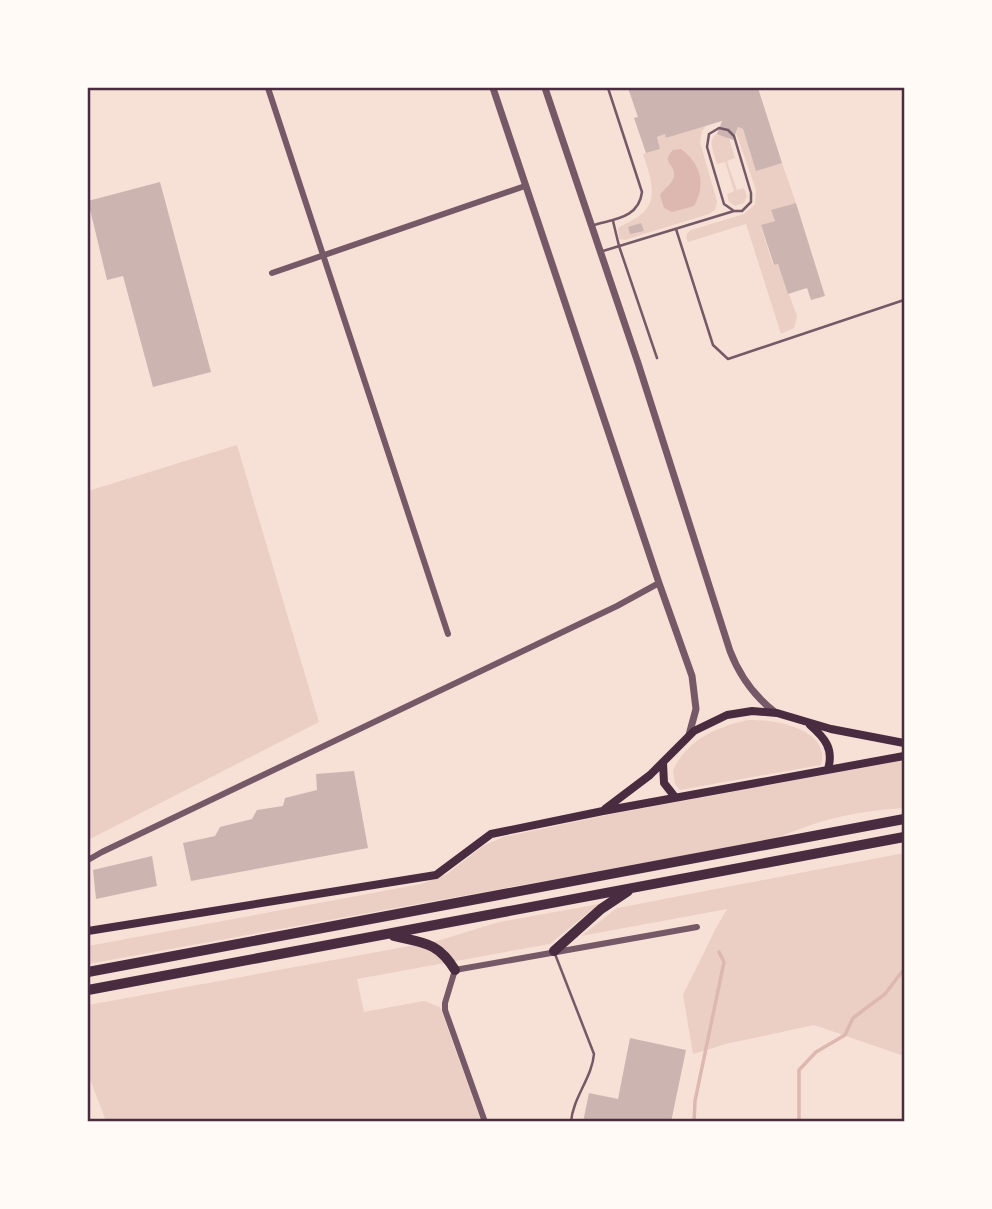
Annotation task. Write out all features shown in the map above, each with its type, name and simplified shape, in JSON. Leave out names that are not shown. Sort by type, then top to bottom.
[{"type":"highway","points":[[88,972],[905,819]]},
{"type":"highway","points":[[88,990],[905,837]]},
{"type":"highway","points":[[554,951],[601,909],[631,889]]},
{"type":"highway","points":[[388,934],[435,946],[448,957],[455,970]]},
{"type":"main road","points":[[603,811],[637,787],[689,735],[727,715],[752,711],[777,713],[853,735],[905,743]]},
{"type":"main road","points":[[808,723],[827,744],[830,757],[828,769]]},
{"type":"main road","points":[[88,931],[436,875],[449,868],[491,834],[675,797],[905,756]]},
{"type":"main road","points":[[663,763],[664,783],[675,797]]},
{"type":"street","points":[[268,88],[448,634]]},
{"type":"street","points":[[493,88],[695,688],[695,718],[689,735]]},
{"type":"street","points":[[545,88],[638,363],[734,662],[751,690],[777,713]]},
{"type":"street","points":[[272,272],[525,186]]},
{"type":"street","points":[[88,860],[617,606],[659,583]]},
{"type":"street","points":[[485,1122],[445,1010],[455,970],[697,927]]},
{"type":"lane","points":[[591,226],[633,212],[640,203],[642,192],[608,88]]},
{"type":"lane","points":[[600,252],[734,211],[742,211],[749,206],[751,193],[734,136],[728,130],[719,128],[709,134],[707,147],[724,204],[734,211]]},
{"type":"lane","points":[[613,220],[619,246],[657,358]]},
{"type":"lane","points":[[676,229],[713,345],[728,359],[905,300]]},
{"type":"lane","points":[[554,951],[594,1054],[573,1105],[571,1122]]},
{"type":"shaded area","points":[[707,125],[702,131],[700,142],[717,201],[715,210],[625,240],[619,239],[618,228],[645,211],[652,196],[643,154],[660,149],[657,137],[665,134],[667,138]]},
{"type":"shaded area","points":[[738,127],[743,129],[756,170],[782,163],[796,203],[772,210],[775,221],[761,226],[773,265],[778,264],[797,316],[794,328],[781,334],[746,224],[688,242],[686,238],[691,230],[744,214],[755,204],[756,190],[736,133]]},
{"type":"shaded area","points":[[718,133],[728,135],[735,158],[727,161],[737,190],[744,188],[747,196],[744,203],[735,206],[729,202],[727,194],[734,191],[725,162],[717,164],[713,151],[712,139]]},
{"type":"shaded area","points":[[681,149],[697,167],[700,190],[694,206],[672,212],[664,208],[660,195],[674,176],[668,161],[669,154],[673,150]]},
{"type":"shaded area","points":[[237,445],[319,722],[88,840],[88,491]]},
{"type":"shaded area","points":[[749,720],[785,724],[809,735],[822,753],[821,765],[680,790],[675,784],[673,771],[686,751],[704,736]]},
{"type":"shaded area","points":[[904,760],[904,808],[838,817],[775,839],[88,964],[88,946],[421,884],[447,874],[483,846],[503,837]]},
{"type":"shaded area","points":[[904,853],[904,1056],[814,1025],[693,1054],[683,995],[727,909],[581,936],[617,908]]},
{"type":"shaded area","points":[[599,904],[550,944],[357,979],[364,1012],[424,1001],[440,1007],[481,1121],[106,1121],[88,1078],[88,1005],[437,941],[499,922]]},
{"type":"building","points":[[628,88],[758,88],[782,163],[756,171],[743,129],[738,127],[733,140],[717,134],[722,121],[666,138],[665,134],[657,137],[660,149],[646,153],[634,118],[638,117]]},
{"type":"building","points":[[160,182],[211,372],[153,387],[123,276],[107,280],[88,201]]},
{"type":"building","points":[[796,203],[825,296],[811,300],[807,288],[788,294],[778,264],[774,265],[761,225],[775,221],[771,210]]},
{"type":"building","points":[[641,223],[644,231],[630,234],[628,227]]},
{"type":"building","points":[[354,771],[368,848],[191,881],[183,843],[215,836],[220,827],[252,819],[257,810],[283,806],[285,798],[317,790],[316,774]]},
{"type":"building","points":[[152,856],[157,886],[96,899],[93,870]]},
{"type":"building","points":[[630,1038],[686,1050],[671,1122],[583,1122],[589,1093],[618,1099]]},
{"type":"waterway","points":[[694,1122],[695,1101],[724,962],[719,952]]},
{"type":"waterway","points":[[799,1122],[799,1070],[816,1052],[845,1035],[853,1018],[885,994],[904,969]]}]
